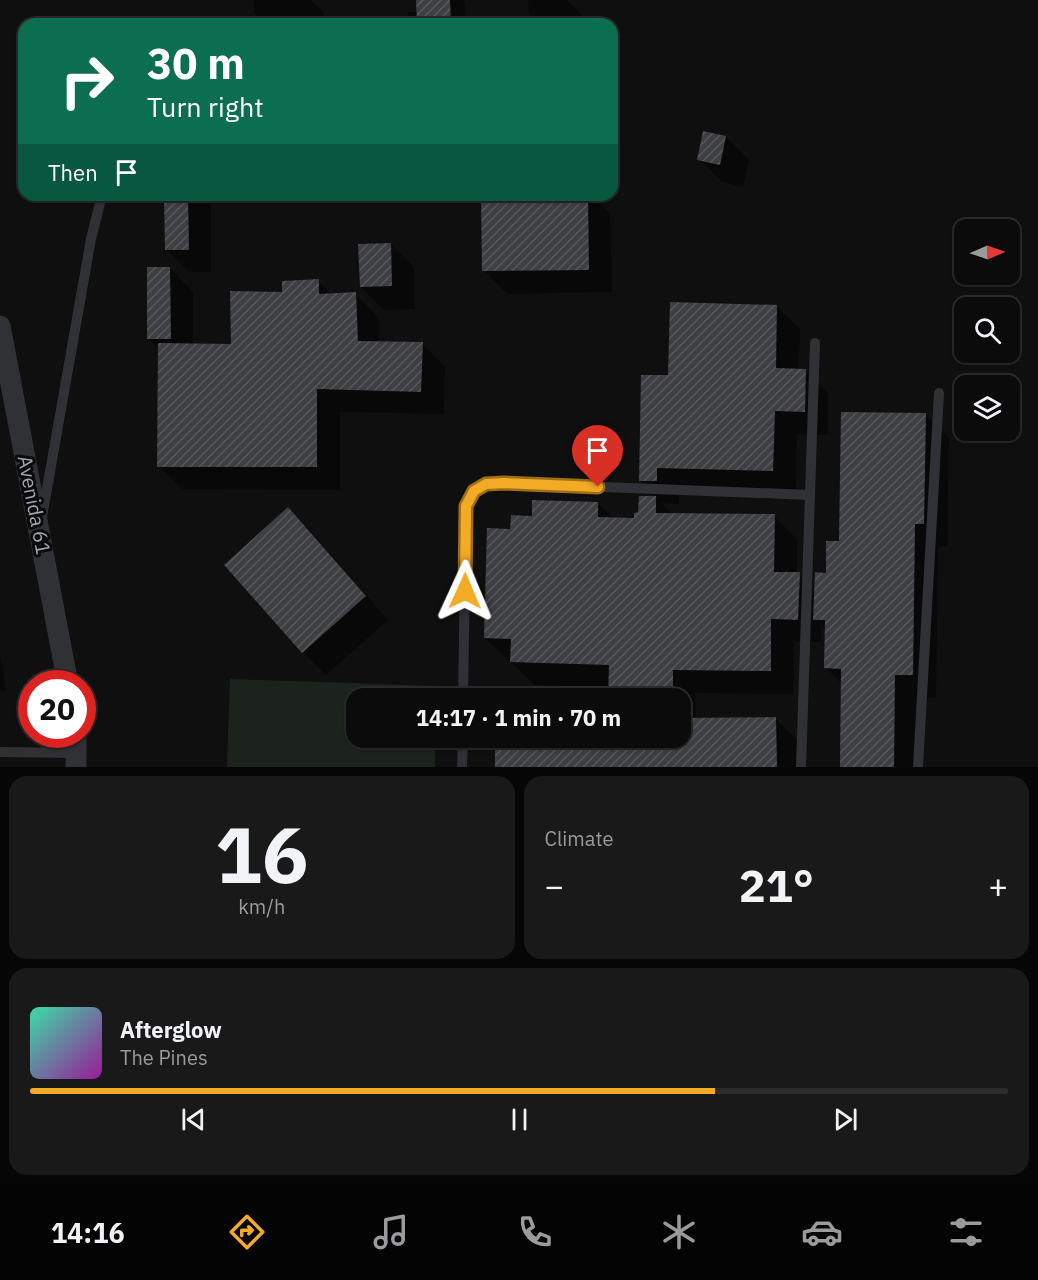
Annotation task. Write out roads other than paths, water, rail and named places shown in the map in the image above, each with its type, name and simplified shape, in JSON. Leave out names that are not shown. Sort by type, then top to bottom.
[{"type":"street","name":"Avenida 61","points":[[0,326],[65,670]]},
{"type":"lane","points":[[39,532],[91,239],[100,201]]},
{"type":"lane","points":[[801,767],[815,343]]},
{"type":"lane","points":[[918,767],[939,393]]},
{"type":"lane","points":[[463,688],[466,506],[474,491],[486,484],[810,495]]},
{"type":"lane","points":[[462,767],[463,748]]},
{"type":"lane","points":[[0,752],[76,752]]}]
